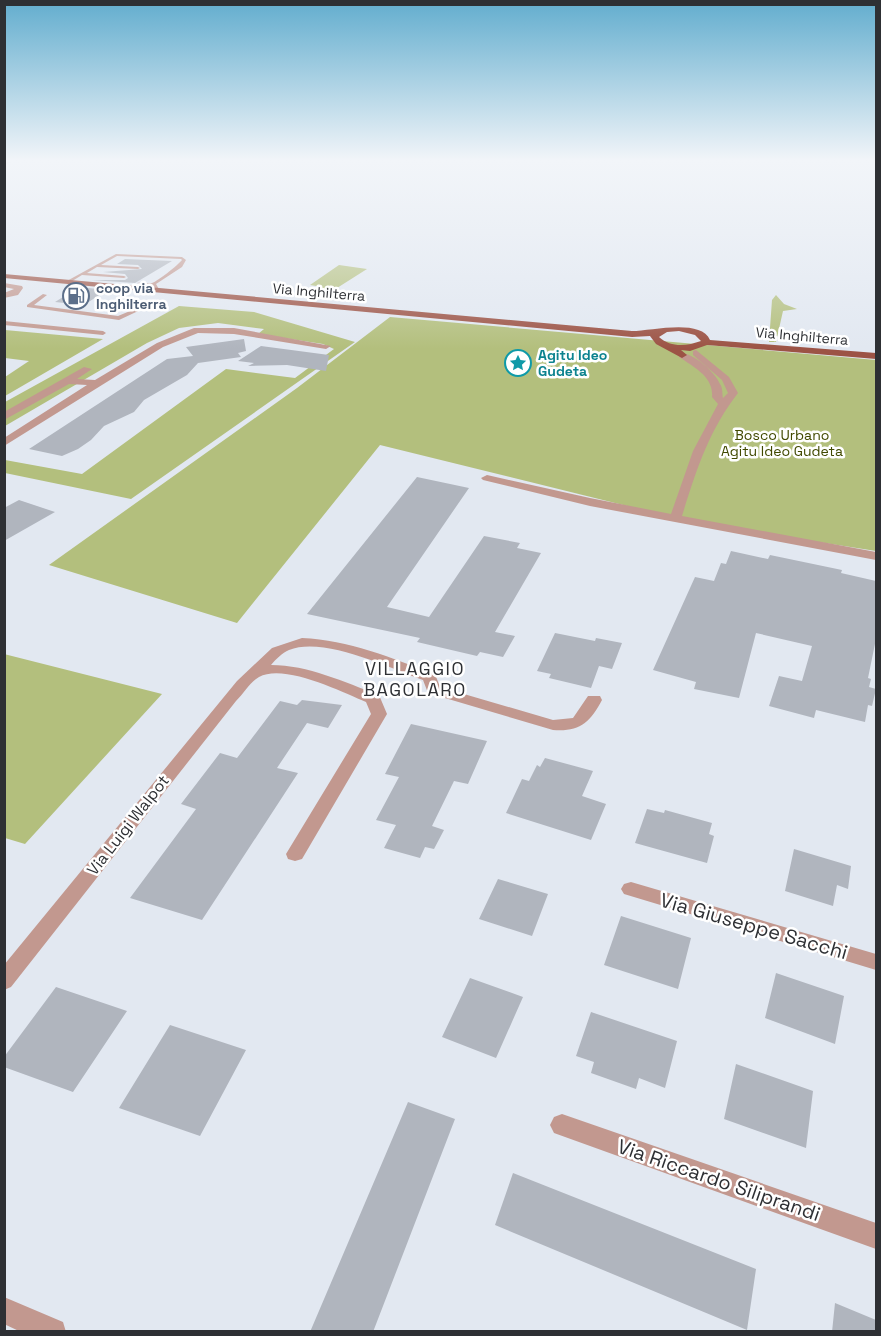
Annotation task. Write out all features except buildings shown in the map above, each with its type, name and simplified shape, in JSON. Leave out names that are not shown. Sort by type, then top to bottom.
[{"type":"main road","name":"Via Inghilterra","points":[[4,276],[156,287],[632,333],[656,336],[672,347],[726,342],[876,356]]},
{"type":"main road","name":"Via Inghilterra","points":[[656,336],[669,330],[686,330],[701,345]]},
{"type":"main road","points":[[672,347],[682,355]]},
{"type":"street","points":[[4,285],[19,288],[15,293],[4,296]]},
{"type":"street","points":[[4,443],[97,382],[160,345],[197,330],[234,331],[326,346]]},
{"type":"street","points":[[676,517],[694,463],[722,404],[734,393],[701,345]]},
{"type":"street","points":[[682,355],[716,382],[719,390],[717,398],[722,404]]},
{"type":"street","points":[[4,417],[70,381],[87,369]]},
{"type":"street","points":[[70,381],[97,382]]},
{"type":"street","points":[[488,478],[590,502],[876,556]]},
{"type":"street","name":"Via Luigi Walpot","points":[[4,981],[194,741],[255,673],[286,646],[305,642],[324,644],[430,677],[433,690],[553,724],[571,726],[584,719],[594,700]]},
{"type":"street","points":[[255,673],[278,669],[312,676],[373,699],[379,714],[294,854]]},
{"type":"street","name":"Via Giuseppe Sacchi","points":[[631,889],[876,962]]},
{"type":"street","name":"Via Riccardo Siliprandi","points":[[562,1125],[876,1236]]},
{"type":"street","points":[[4,1310],[53,1332]]},
{"type":"lane","points":[[67,282],[116,255],[182,258],[181,265],[160,280],[156,287],[138,283]]},
{"type":"lane","points":[[171,262],[181,265]]},
{"type":"lane","points":[[125,267],[131,264]]},
{"type":"lane","points":[[165,266],[181,265]]},
{"type":"lane","points":[[96,266],[138,268]]},
{"type":"lane","points":[[90,269],[131,272]]},
{"type":"lane","points":[[159,270],[173,271]]},
{"type":"lane","points":[[152,274],[166,275]]},
{"type":"lane","points":[[80,275],[124,277]]},
{"type":"lane","points":[[80,275],[118,281]]},
{"type":"lane","points":[[145,279],[160,280]]},
{"type":"lane","points":[[45,295],[29,306],[119,318],[149,305]]},
{"type":"lane","points":[[4,324],[103,333]]},
{"type":"green space","points":[[339,265],[367,269],[337,288],[329,287],[313,297],[307,297],[322,287],[310,285]]},
{"type":"green space","points":[[776,295],[784,304],[797,309],[783,311],[776,342],[769,342],[772,300]]},
{"type":"green space","points":[[179,306],[254,312],[355,342],[131,499],[5,473],[5,460],[82,474],[226,369],[295,378],[334,349],[323,344],[258,334],[264,329],[218,323],[179,328],[147,343],[5,426],[5,402]]},
{"type":"green space","name":"Bosco Urbano Agitu Ideo Gudeta","points":[[390,317],[876,360],[876,551],[696,523],[380,445],[237,623],[49,565],[297,388]]},
{"type":"green space","points":[[5,330],[103,339],[5,396],[5,377],[29,361],[5,358]]},
{"type":"green space","points":[[4,654],[162,694],[25,844],[5,838]]},
{"type":"place","name":"coop via Inghilterra","points":[[76,296]]},
{"type":"place","name":"Agitu Ideo Gudeta","points":[[518,363]]},
{"type":"district","name":"VILLAGGIO BAGOLARO","points":[[415,678]]}]
